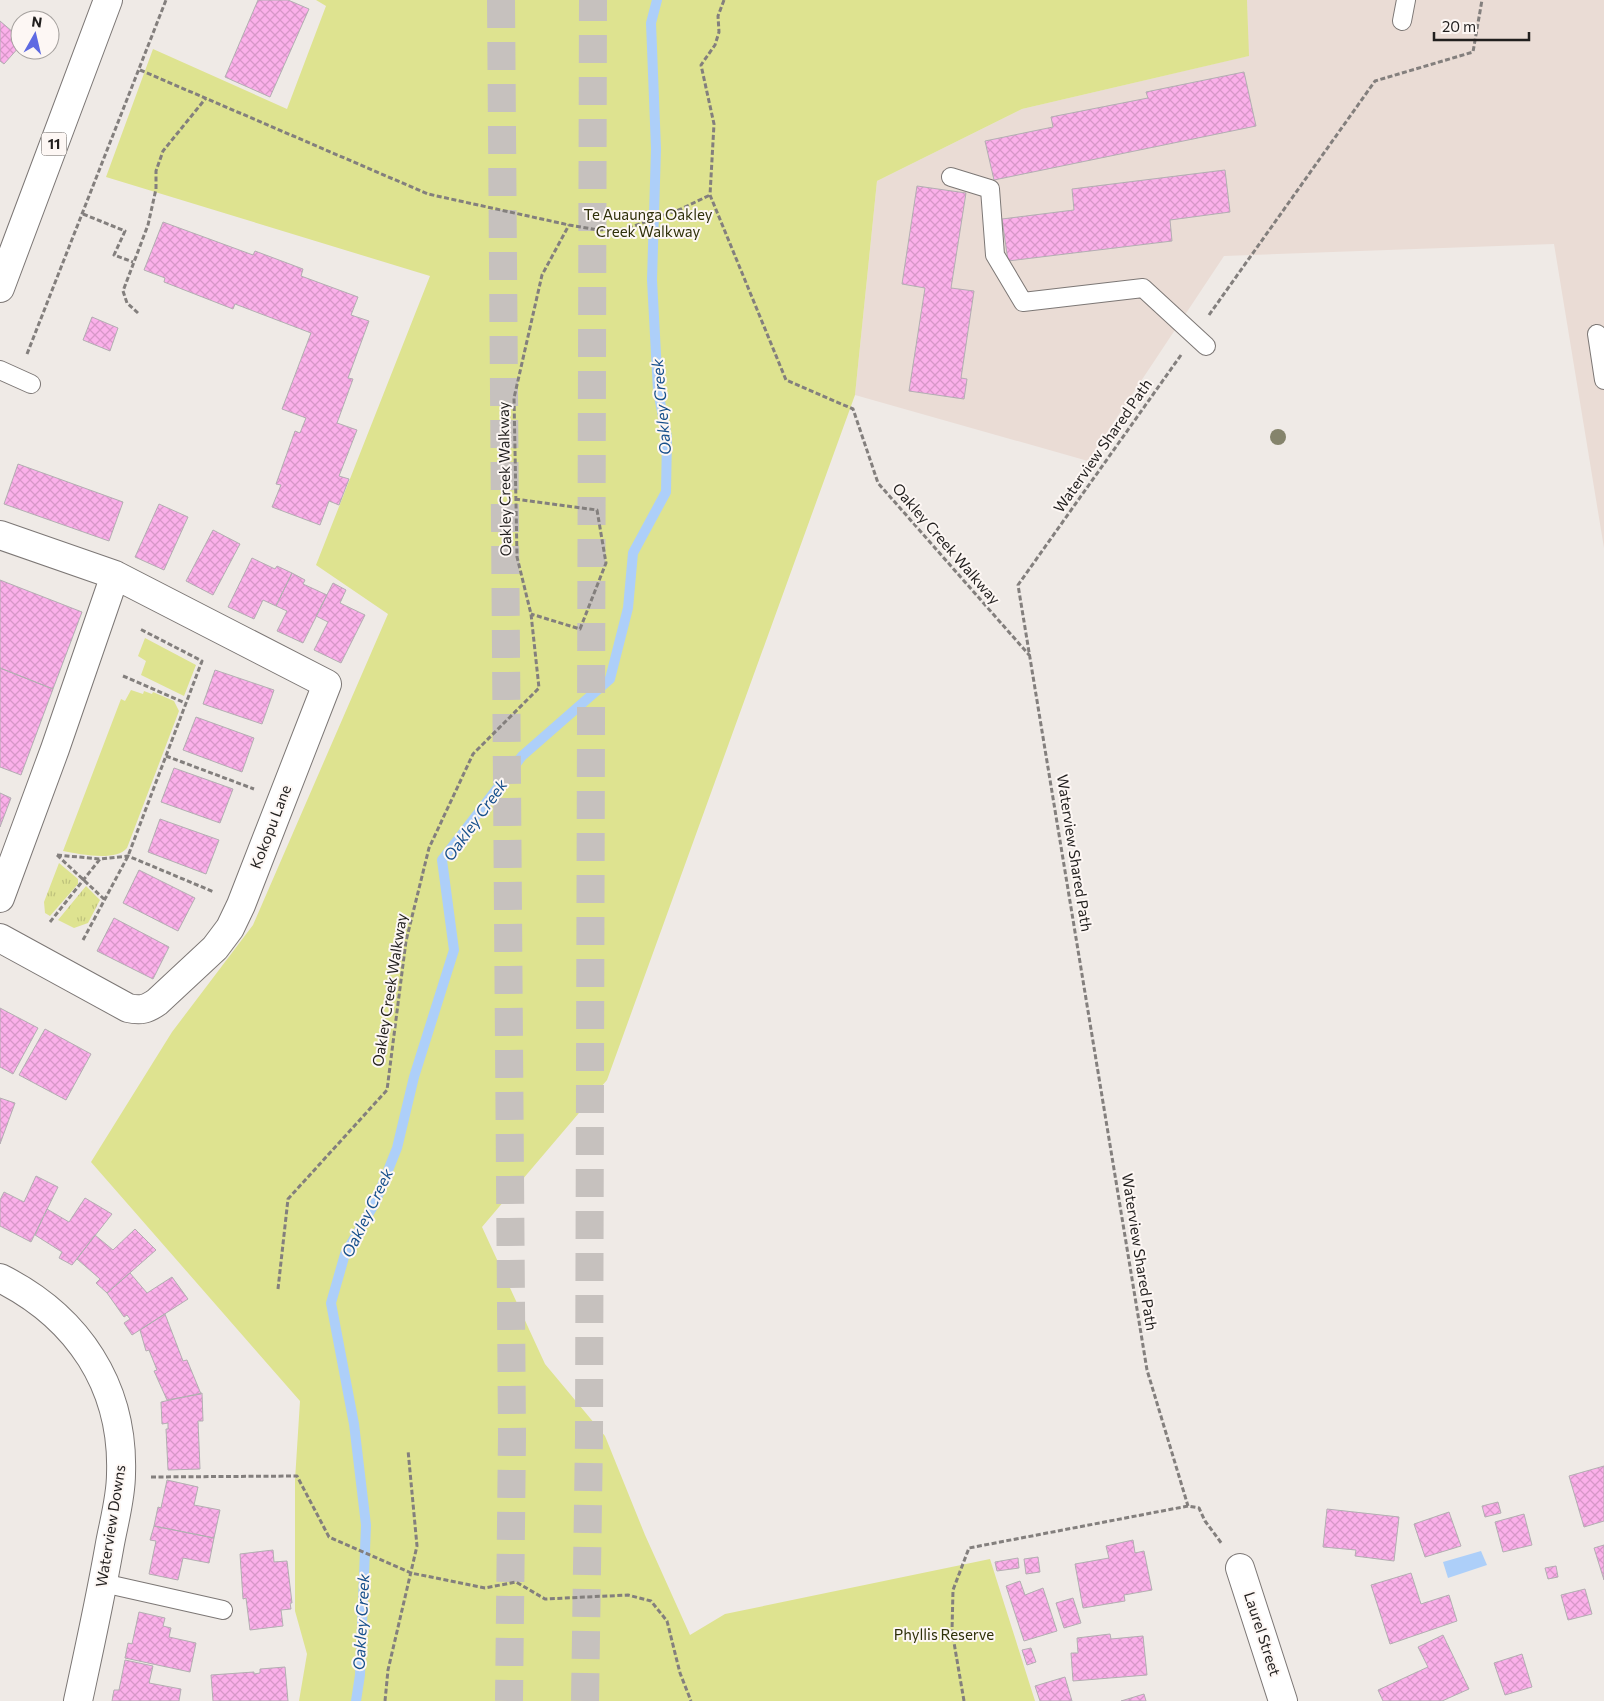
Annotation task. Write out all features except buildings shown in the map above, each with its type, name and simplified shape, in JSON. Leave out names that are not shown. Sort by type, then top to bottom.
[{"type":"street","name":"11","points":[[0,288],[108,0]]},
{"type":"street","name":"Kokopu Lane","points":[[0,535],[115,575],[327,684],[241,905],[230,928],[215,948],[157,1002],[147,1009],[128,1008],[0,938]]},
{"type":"street","points":[[0,898],[58,740],[115,575]]},
{"type":"street","name":"Waterview Downs","points":[[0,1278],[38,1299],[78,1340],[94,1361],[107,1384],[115,1409],[122,1453],[122,1477],[103,1583],[78,1701]]},
{"type":"street","name":"Laurel Street","points":[[1240,1568],[1283,1701]]},
{"type":"lane","points":[[1402,22],[1406,0]]},
{"type":"lane","points":[[951,177],[990,189],[996,255],[1023,302],[1143,288],[1200,341]]},
{"type":"lane","points":[[1597,334],[1604,380]]},
{"type":"lane","points":[[0,370],[25,381]]},
{"type":"lane","points":[[103,1583],[223,1610]]},
{"type":"path","points":[[25,381],[83,214],[166,0]]},
{"type":"path","name":"Oakley Creek Walkway","points":[[724,0],[718,16],[719,32],[715,45],[700,65],[714,124],[710,195],[786,380],[853,410],[878,483],[1030,657]]},
{"type":"path","name":"Waterview Shared Path","points":[[1188,1506],[1147,1370],[1018,585],[1200,341],[1375,81],[1472,52],[1482,0]]},
{"type":"path","points":[[140,70],[428,194],[569,225],[598,230],[626,228],[681,209],[710,195]]},
{"type":"path","points":[[138,313],[127,303],[123,292],[148,225],[156,189],[156,172],[163,151],[206,98]]},
{"type":"path","points":[[83,214],[125,231],[114,255],[133,262]]},
{"type":"path","name":"Oakley Creek Walkway","points":[[278,1288],[288,1198],[387,1090],[406,941],[429,848],[473,754],[540,688],[532,614],[517,557],[514,398],[542,276],[569,225]]},
{"type":"path","points":[[515,499],[597,510],[606,562],[580,629],[532,614]]},
{"type":"path","points":[[83,940],[128,856],[202,661],[140,629]]},
{"type":"path","points":[[123,676],[186,703]]},
{"type":"path","points":[[166,756],[262,792]]},
{"type":"path","points":[[104,900],[57,855],[100,859],[128,856],[223,896]]},
{"type":"path","points":[[50,922],[100,859]]},
{"type":"path","points":[[385,1701],[388,1670],[409,1573],[417,1546],[408,1450]]},
{"type":"path","points":[[150,1477],[297,1476],[329,1537],[409,1573],[485,1588],[516,1582],[545,1599],[628,1596],[651,1601],[666,1621],[680,1673],[691,1701]]},
{"type":"path","points":[[964,1701],[952,1631],[953,1590],[969,1548],[1188,1506],[1199,1508],[1205,1521],[1222,1544]]},
{"type":"shaded area","points":[[1247,0],[1604,0],[1604,548],[1554,244],[1224,256],[1088,461],[855,395],[877,181],[1022,109],[1248,56]]},
{"type":"green space","name":"Te Auaunga Oakley Creek Walkway","points":[[316,0],[1247,0],[1249,56],[1022,109],[877,181],[855,395],[607,1080],[482,1227],[545,1364],[605,1436],[645,1535],[690,1635],[725,1614],[990,1559],[1035,1701],[299,1701],[307,1654],[295,1611],[295,1480],[300,1401],[91,1162],[172,1032],[253,925],[388,614],[316,565],[430,276],[106,177],[153,49],[287,109],[326,6]]},
{"type":"green space","points":[[145,638],[196,665],[184,696],[141,675],[146,661],[138,656]]},
{"type":"green space","points":[[131,690],[143,694],[144,691],[152,694],[153,692],[174,701],[179,711],[127,848],[115,855],[106,856],[63,851],[121,699],[125,701]]},
{"type":"green space","points":[[59,863],[78,879],[78,884],[50,916],[45,913],[44,902]]},
{"type":"green space","points":[[86,886],[100,900],[88,923],[74,928],[58,920]]},
{"type":"water","points":[[1481,1551],[1487,1565],[1448,1578],[1443,1562]]},
{"type":"waterway","name":"Oakley Creek","points":[[356,1701],[360,1675],[366,1525],[354,1424],[331,1303],[345,1254],[375,1203],[397,1148],[414,1077],[454,950],[442,860],[522,756],[610,679],[628,608],[633,553],[666,492],[667,437],[658,391],[652,280],[656,149],[651,23],[657,0]]},
{"type":"tunnel","points":[[501,0],[512,1435],[509,1701]]},
{"type":"tunnel","points":[[585,1701],[589,1438],[593,0]]},
{"type":"park label","name":"Phyllis Reserve","points":[[944,1635]]}]
